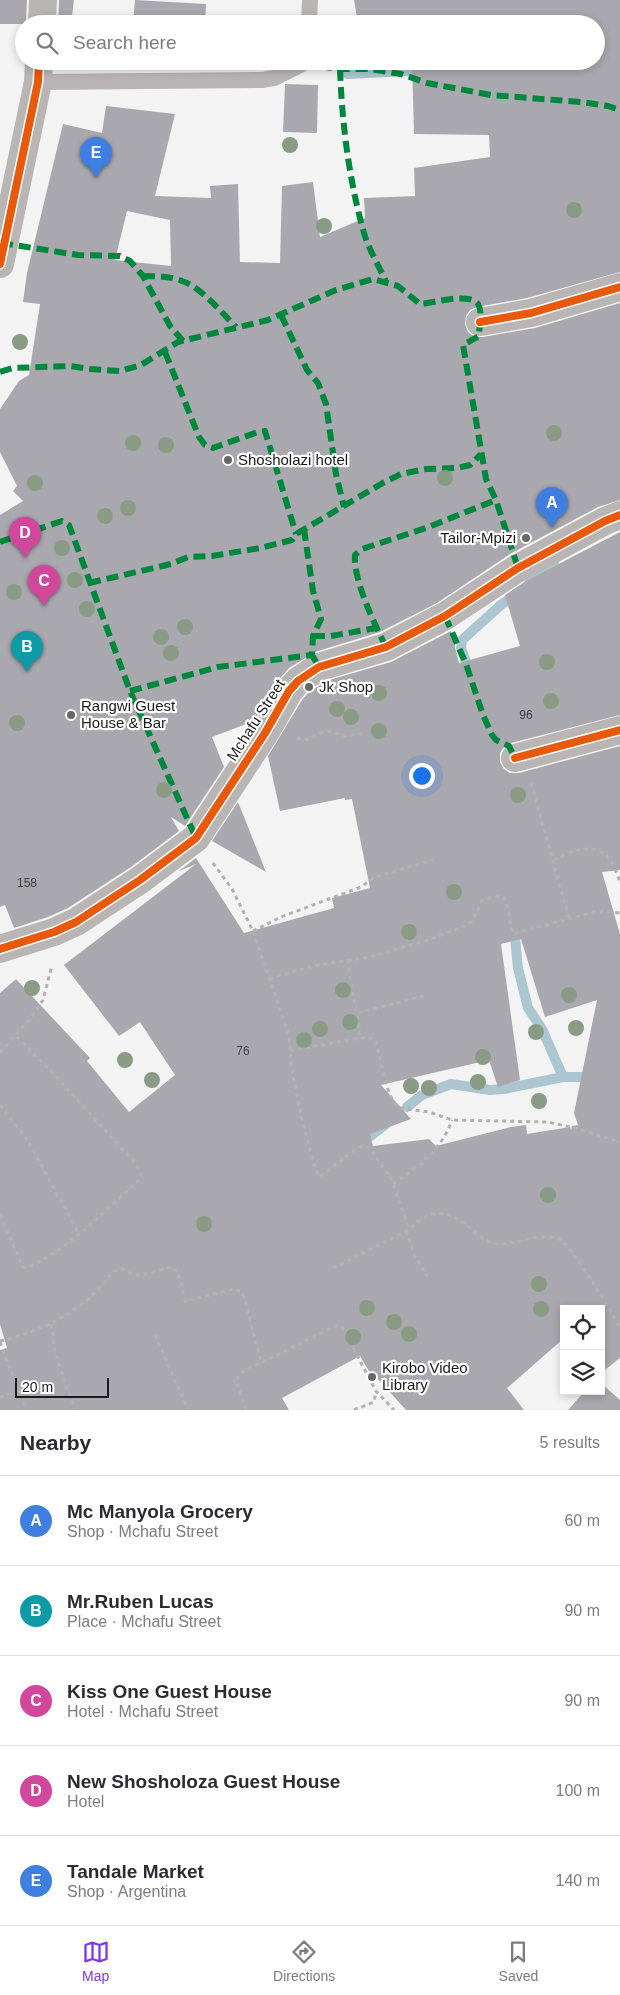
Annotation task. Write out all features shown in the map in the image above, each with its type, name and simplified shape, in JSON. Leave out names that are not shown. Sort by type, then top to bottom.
[{"type":"street","points":[[42,15],[43,0]]},
{"type":"street","points":[[0,264],[38,72]]},
{"type":"street","points":[[480,322],[531,313],[620,287]]},
{"type":"street","name":"Mchafu Street","points":[[0,949],[54,932],[98,910],[196,838],[265,733],[289,691],[298,681],[319,667],[386,647],[445,616],[518,568],[605,521],[620,515]]},
{"type":"street","points":[[515,758],[620,730]]},
{"type":"lane","points":[[309,15],[310,0]]},
{"type":"lane","points":[[38,72],[262,80],[274,78],[290,70]]},
{"type":"path","points":[[265,733],[284,734],[304,741],[328,731],[341,735],[365,734]]},
{"type":"path","points":[[515,758],[528,772],[569,918]]},
{"type":"path","points":[[196,838],[204,852],[232,889],[253,931],[291,1042],[290,1051],[302,1121],[312,1158],[320,1177],[356,1149],[366,1146],[372,1150],[393,1184],[414,1254],[426,1276]]},
{"type":"path","points":[[554,860],[583,849],[599,851],[612,862],[620,882]]},
{"type":"path","points":[[253,931],[281,917],[360,887],[375,877],[434,860]]},
{"type":"path","points":[[269,978],[422,942],[465,926],[472,921],[482,901],[498,896],[504,898],[506,902],[513,934],[569,918],[603,911],[620,913]]},
{"type":"path","points":[[0,1052],[43,1000],[50,976],[54,932]]},
{"type":"path","points":[[348,960],[351,986],[358,1013],[360,1038]]},
{"type":"path","points":[[358,1013],[427,995]]},
{"type":"path","points":[[0,1215],[23,1267],[26,1268],[62,1248],[79,1234],[138,1181],[140,1171],[74,1094],[15,1035]]},
{"type":"path","points":[[290,1051],[360,1038],[371,1038],[376,1042],[389,1092],[396,1107],[429,1112],[452,1120],[548,1122],[579,1129],[620,1142]]},
{"type":"path","points":[[0,1105],[28,1140],[79,1234]]},
{"type":"path","points":[[393,1184],[433,1153],[442,1142],[452,1120]]},
{"type":"path","points":[[333,1268],[408,1230],[422,1219],[436,1214],[451,1216],[466,1224],[488,1242],[498,1244],[542,1237],[558,1238],[568,1245],[620,1326]]},
{"type":"path","points":[[26,1410],[0,1342],[51,1324],[70,1313],[94,1295],[119,1268],[131,1274],[143,1275],[172,1267],[178,1272],[186,1301],[235,1289],[241,1292],[261,1361]]},
{"type":"path","points":[[51,1324],[57,1360],[75,1410]]},
{"type":"path","points":[[246,1410],[237,1383],[238,1376],[261,1361],[336,1326],[342,1327],[376,1391],[394,1410]]},
{"type":"path","points":[[155,1335],[188,1410]]},
{"type":"path","points":[[0,1397],[19,1391]]},
{"type":"path","points":[[354,1410],[374,1402],[376,1391]]},
{"type":"building","points":[[0,0],[27,0],[26,15],[15,15],[15,24],[0,24]]},
{"type":"building","points":[[59,0],[74,0],[72,15],[58,15]]},
{"type":"building","points":[[135,0],[206,4],[205,15],[134,15]]},
{"type":"building","points":[[354,0],[620,0],[620,272],[527,298],[477,307],[470,310],[466,316],[465,324],[468,332],[475,337],[483,337],[535,328],[620,303],[620,500],[598,507],[510,554],[437,603],[380,632],[315,652],[289,668],[276,683],[254,721],[212,737],[224,767],[185,826],[171,817],[179,831],[131,867],[68,908],[14,928],[5,905],[0,907],[0,515],[23,501],[13,491],[17,486],[0,452],[0,409],[19,381],[29,375],[40,304],[23,302],[27,273],[63,124],[102,133],[106,106],[175,114],[155,196],[211,198],[210,186],[238,184],[240,262],[280,263],[282,186],[313,182],[320,237],[365,218],[364,198],[415,196],[414,168],[490,157],[489,135],[414,134],[412,70],[605,70],[605,15],[356,15]],"holes":[[[127,211],[170,220],[171,266],[115,260]]]},
{"type":"building","points":[[285,84],[318,85],[317,133],[283,132]]},
{"type":"building","points":[[620,532],[620,715],[511,743],[504,747],[500,753],[500,762],[504,769],[510,773],[519,773],[620,746],[620,870],[602,872],[620,934],[620,1358],[605,1370],[605,1305],[560,1305],[560,1342],[507,1388],[524,1410],[406,1410],[378,1379],[375,1381],[360,1356],[282,1398],[289,1410],[0,1410],[0,1350],[7,1348],[0,1324],[0,993],[16,979],[90,1058],[87,1061],[129,1112],[175,1075],[140,1022],[119,1036],[64,965],[196,864],[179,871],[196,858],[244,933],[334,908],[332,898],[370,888],[352,799],[345,800],[345,798],[280,811],[268,756],[302,700],[308,693],[326,681],[391,662],[451,631],[459,663],[520,646],[505,595],[526,581]],"holes":[[[521,939],[545,1017],[597,1000],[574,1113],[578,1125],[572,1126],[571,1130],[570,1127],[527,1134],[526,1125],[436,1146],[429,1139],[373,1146],[370,1134],[411,1119],[381,1085],[489,1060],[498,1087],[520,1080],[501,944]]]},
{"type":"building","points":[[238,802],[266,872],[212,841]]},
{"type":"building","points":[[605,1387],[620,1400],[620,1410],[568,1410],[581,1395],[605,1395]]},
{"type":"waterway","points":[[347,74],[407,71],[426,76]]},
{"type":"waterway","points":[[529,583],[554,562]]},
{"type":"waterway","points":[[470,673],[461,648],[462,640],[502,604],[518,593]]},
{"type":"waterway","points":[[514,928],[518,968],[528,1008],[542,1029],[563,1077]]},
{"type":"waterway","points":[[407,1107],[422,1095],[451,1084],[490,1090],[563,1077],[588,1077],[620,1084]]},
{"type":"waterway","points":[[360,1144],[386,1124]]},
{"type":"marked path","points":[[340,70],[342,110],[354,193],[366,239],[386,282]]},
{"type":"marked path","points":[[376,70],[401,74],[427,83],[491,95],[581,102],[608,106],[620,110]]},
{"type":"marked path","points":[[1,243],[78,255],[120,256],[130,261],[143,276],[170,326],[183,341]]},
{"type":"marked path","points":[[143,276],[168,277],[189,284],[211,301],[236,327]]},
{"type":"marked path","points":[[0,372],[13,368],[70,366],[120,371],[141,365],[178,342],[268,320],[336,290],[373,279],[398,286],[420,304],[460,298],[474,301],[478,304],[480,311],[479,336],[463,345],[486,479],[496,500],[518,568]]},
{"type":"marked path","points":[[281,315],[307,370],[318,383],[326,404],[336,474],[344,507]]},
{"type":"marked path","points":[[165,352],[199,437],[205,445],[213,448],[265,431],[296,534]]},
{"type":"marked path","points":[[89,583],[171,564],[188,557],[212,556],[260,548],[292,540],[296,534],[401,474],[426,469],[457,468],[470,465],[481,454]]},
{"type":"marked path","points":[[386,647],[361,589],[357,577],[355,555],[362,549],[426,528],[496,500]]},
{"type":"marked path","points":[[0,542],[62,521],[69,525],[130,691],[196,838]]},
{"type":"marked path","points":[[304,529],[313,591],[321,619],[313,636],[312,655],[319,667]]},
{"type":"marked path","points":[[445,616],[466,664],[483,715],[492,735],[496,740],[509,746],[515,758]]},
{"type":"marked path","points":[[313,636],[331,636],[376,628]]},
{"type":"marked path","points":[[130,691],[218,667],[312,655]]},
{"type":"cycle path","points":[[0,264],[38,82],[39,70]]},
{"type":"cycle path","points":[[480,322],[531,313],[620,287]]},
{"type":"cycle path","points":[[0,949],[54,932],[76,922],[140,880],[196,838],[265,733],[289,691],[298,681],[319,667],[386,647],[445,616],[518,568],[605,521],[620,515]]},
{"type":"cycle path","points":[[515,758],[620,730]]},
{"type":"place","name":"Tandale Market","points":[[96,178]]},
{"type":"place","name":"Shosholazi hotel","points":[[228,460]]},
{"type":"place","name":"Mc Manyola Grocery","points":[[552,528]]},
{"type":"place","name":"Tailor-Mpizi","points":[[526,538]]},
{"type":"place","name":"New Shosholoza Guest House","points":[[25,558]]},
{"type":"place","name":"Kiss One Guest House","points":[[44,606]]},
{"type":"place","name":"Mr.Ruben Lucas","points":[[27,672]]},
{"type":"place","name":"Jk Shop","points":[[309,687]]},
{"type":"place","name":"Rangwi Guest House & Bar","points":[[71,715]]},
{"type":"place","name":"Kirobo Video Library","points":[[372,1377]]}]
